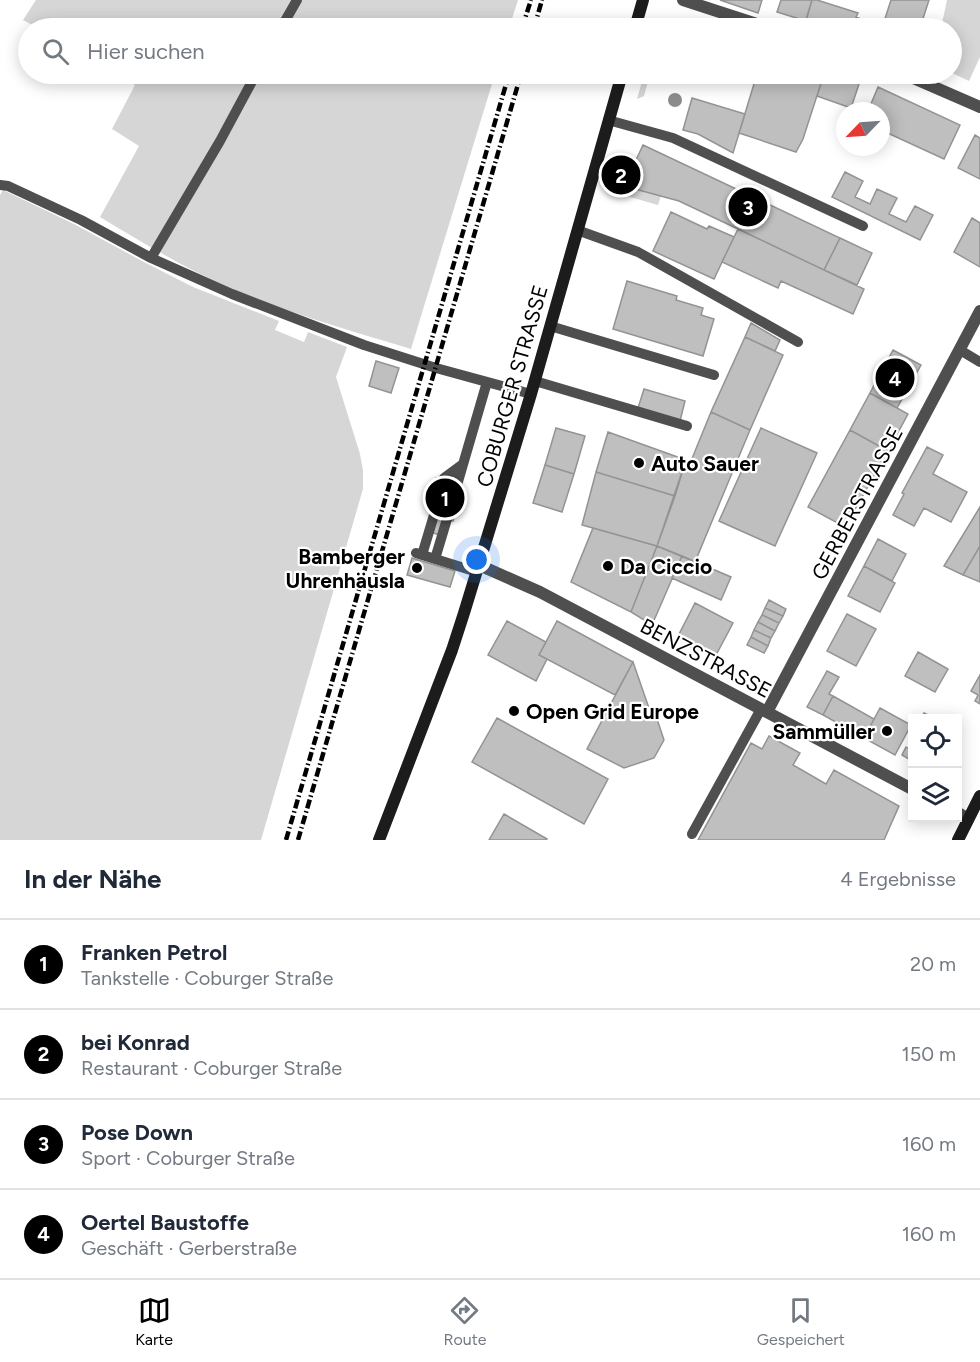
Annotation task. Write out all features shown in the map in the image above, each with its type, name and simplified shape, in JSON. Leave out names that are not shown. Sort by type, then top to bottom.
[{"type":"street","points":[[638,18],[644,0]]},
{"type":"street","points":[[683,0],[738,18]]},
{"type":"street","name":"COBURGER STRASSE","points":[[379,840],[452,650],[533,387],[619,84]]},
{"type":"street","points":[[927,84],[980,107]]},
{"type":"street","name":"GERBERSTRASSE","points":[[764,710],[980,312]]},
{"type":"street","name":"BENZSTRASSE","points":[[478,568],[540,592],[908,787]]},
{"type":"street","points":[[957,840],[963,816],[980,796]]},
{"type":"lane","points":[[287,18],[297,0]]},
{"type":"lane","points":[[151,258],[251,84]]},
{"type":"lane","points":[[608,120],[673,138],[863,226]]},
{"type":"lane","points":[[0,185],[8,186],[81,220],[151,258],[232,294],[354,341],[487,382],[533,387],[687,426]]},
{"type":"lane","points":[[577,230],[638,252],[798,342]]},
{"type":"lane","points":[[550,326],[714,375]]},
{"type":"lane","points":[[960,350],[980,362]]},
{"type":"lane","points":[[457,485],[487,382]]},
{"type":"lane","points":[[444,480],[463,464]]},
{"type":"lane","points":[[434,515],[419,554],[478,568]]},
{"type":"lane","points":[[435,559],[447,519]]},
{"type":"lane","points":[[692,834],[764,710]]},
{"type":"shaded area","points":[[36,0],[518,0],[512,18],[24,18]]},
{"type":"shaded area","points":[[947,0],[980,0],[980,57],[969,81],[962,78],[962,18],[943,18]]},
{"type":"shaded area","points":[[133,84],[492,84],[411,349],[299,314],[233,289],[182,264],[100,217],[139,146],[112,129],[135,85]]},
{"type":"shaded area","points":[[641,84],[647,84],[644,96],[637,99]]},
{"type":"shaded area","points":[[615,182],[661,196],[658,205],[609,191],[611,186],[614,187]]},
{"type":"shaded area","points":[[3,190],[74,224],[193,287],[279,321],[275,330],[304,342],[308,332],[347,347],[336,377],[360,454],[363,489],[261,840],[0,840],[0,195]]},
{"type":"building","points":[[720,0],[762,0],[758,13]]},
{"type":"building","points":[[781,0],[812,0],[807,18],[796,18],[777,12]]},
{"type":"building","points":[[812,0],[817,0],[858,13],[856,17],[858,18],[806,18]]},
{"type":"building","points":[[891,0],[929,0],[923,18],[885,18]]},
{"type":"building","points":[[754,84],[821,84],[803,139],[796,152],[739,133]]},
{"type":"building","points":[[821,84],[859,84],[853,102],[836,103],[817,96]]},
{"type":"building","points":[[878,87],[960,125],[944,159],[890,134],[890,102],[872,102]]},
{"type":"building","points":[[692,98],[745,114],[733,153],[698,134],[683,130]]},
{"type":"building","points":[[975,135],[980,138],[980,179],[958,168]]},
{"type":"building","points":[[643,145],[840,238],[824,270],[679,201],[624,186]]},
{"type":"building","points":[[625,156],[635,161],[624,185],[612,180]]},
{"type":"building","points":[[845,172],[863,181],[855,197],[870,204],[877,189],[897,198],[889,214],[906,222],[915,206],[933,215],[920,240],[832,197]]},
{"type":"building","points":[[671,212],[707,229],[709,226],[734,237],[714,279],[653,251]]},
{"type":"building","points":[[972,218],[980,223],[980,267],[954,252]]},
{"type":"building","points":[[738,229],[864,289],[853,314],[781,281],[778,288],[722,262]]},
{"type":"building","points":[[840,238],[872,253],[857,285],[824,270]]},
{"type":"building","points":[[627,281],[677,296],[676,300],[703,308],[701,315],[714,319],[703,356],[613,329]]},
{"type":"building","points":[[751,323],[780,340],[775,351],[745,337]]},
{"type":"building","points":[[745,337],[783,355],[750,430],[711,412]]},
{"type":"building","points":[[893,350],[921,365],[897,408],[870,393]]},
{"type":"building","points":[[376,361],[399,368],[391,393],[369,386]]},
{"type":"building","points":[[644,389],[685,401],[680,421],[638,408]]},
{"type":"building","points":[[870,393],[908,414],[888,451],[850,430]]},
{"type":"building","points":[[711,412],[750,430],[695,562],[657,546],[686,460],[691,461]]},
{"type":"building","points":[[556,428],[585,436],[574,474],[545,465]]},
{"type":"building","points":[[761,428],[817,453],[775,546],[719,521]]},
{"type":"building","points":[[850,430],[888,451],[845,527],[808,507]]},
{"type":"building","points":[[608,432],[686,460],[675,496],[596,472]]},
{"type":"building","points":[[927,447],[943,455],[933,474],[967,492],[951,522],[924,508],[914,526],[893,515]]},
{"type":"building","points":[[545,465],[574,474],[562,512],[533,503]]},
{"type":"building","points":[[596,472],[675,496],[657,546],[582,525]]},
{"type":"building","points":[[436,478],[463,486],[453,521],[431,514],[439,488],[434,486]]},
{"type":"building","points":[[980,507],[980,546],[963,575],[944,566]]},
{"type":"building","points":[[436,516],[444,518],[439,535],[431,532]]},
{"type":"building","points":[[593,528],[657,546],[631,612],[571,582]]},
{"type":"building","points":[[878,539],[906,554],[892,581],[864,566]]},
{"type":"building","points":[[657,546],[682,556],[652,625],[631,612]]},
{"type":"building","points":[[980,546],[980,582],[963,575]]},
{"type":"building","points":[[682,556],[731,577],[721,600],[672,578]]},
{"type":"building","points":[[412,558],[455,571],[450,587],[407,575]]},
{"type":"building","points":[[864,566],[895,583],[880,612],[848,596]]},
{"type":"building","points":[[769,600],[786,609],[783,616],[765,608]]},
{"type":"building","points":[[695,603],[733,623],[715,657],[701,650],[700,653],[677,638]]},
{"type":"building","points":[[765,608],[783,616],[779,623],[762,615]]},
{"type":"building","points":[[847,614],[876,629],[856,666],[827,651]]},
{"type":"building","points":[[762,615],[779,623],[775,631],[758,622]]},
{"type":"building","points":[[507,621],[546,642],[539,655],[547,659],[536,681],[488,655]]},
{"type":"building","points":[[557,621],[633,662],[615,695],[539,655]]},
{"type":"building","points":[[758,622],[775,631],[771,638],[754,630]]},
{"type":"building","points":[[754,630],[771,638],[768,646],[751,637]]},
{"type":"building","points":[[751,637],[768,646],[764,653],[747,645]]},
{"type":"building","points":[[918,652],[948,669],[935,692],[905,676]]},
{"type":"building","points":[[633,662],[650,711],[655,713],[664,740],[654,758],[624,768],[587,749]]},
{"type":"building","points":[[827,671],[839,677],[829,694],[833,696],[823,715],[807,707]]},
{"type":"building","points":[[980,675],[980,704],[975,701],[978,695],[971,691]]},
{"type":"building","points":[[833,696],[874,719],[864,738],[823,715]]},
{"type":"building","name":"Sammüller","points":[[880,708],[908,723],[908,731],[895,755],[864,738]]},
{"type":"building","points":[[497,718],[608,779],[584,824],[472,762]]},
{"type":"building","points":[[769,736],[800,753],[793,765],[826,784],[834,770],[899,806],[884,840],[698,840],[751,743],[762,749]]},
{"type":"building","points":[[906,747],[908,748],[908,759],[902,755]]},
{"type":"building","points":[[504,814],[547,839],[489,840]]},
{"type":"railway","points":[[525,18],[531,0]]},
{"type":"railway","points":[[537,18],[542,0]]},
{"type":"railway","points":[[286,840],[506,84]]},
{"type":"railway","points":[[298,840],[518,84]]},
{"type":"place","name":"bei Konrad","points":[[621,175]]},
{"type":"place","name":"Pose Down","points":[[748,207]]},
{"type":"place","name":"Oertel Baustoffe","points":[[895,378]]},
{"type":"place","name":"Auto Sauer","points":[[639,463]]},
{"type":"place","name":"Franken Petrol","points":[[445,498]]},
{"type":"place","name":"Da Ciccio","points":[[608,566]]},
{"type":"place","name":"Bamberger Uhrenhäusla","points":[[417,568]]},
{"type":"place","name":"Open Grid Europe","points":[[514,711]]},
{"type":"place","name":"Sammüller","points":[[887,731]]}]
